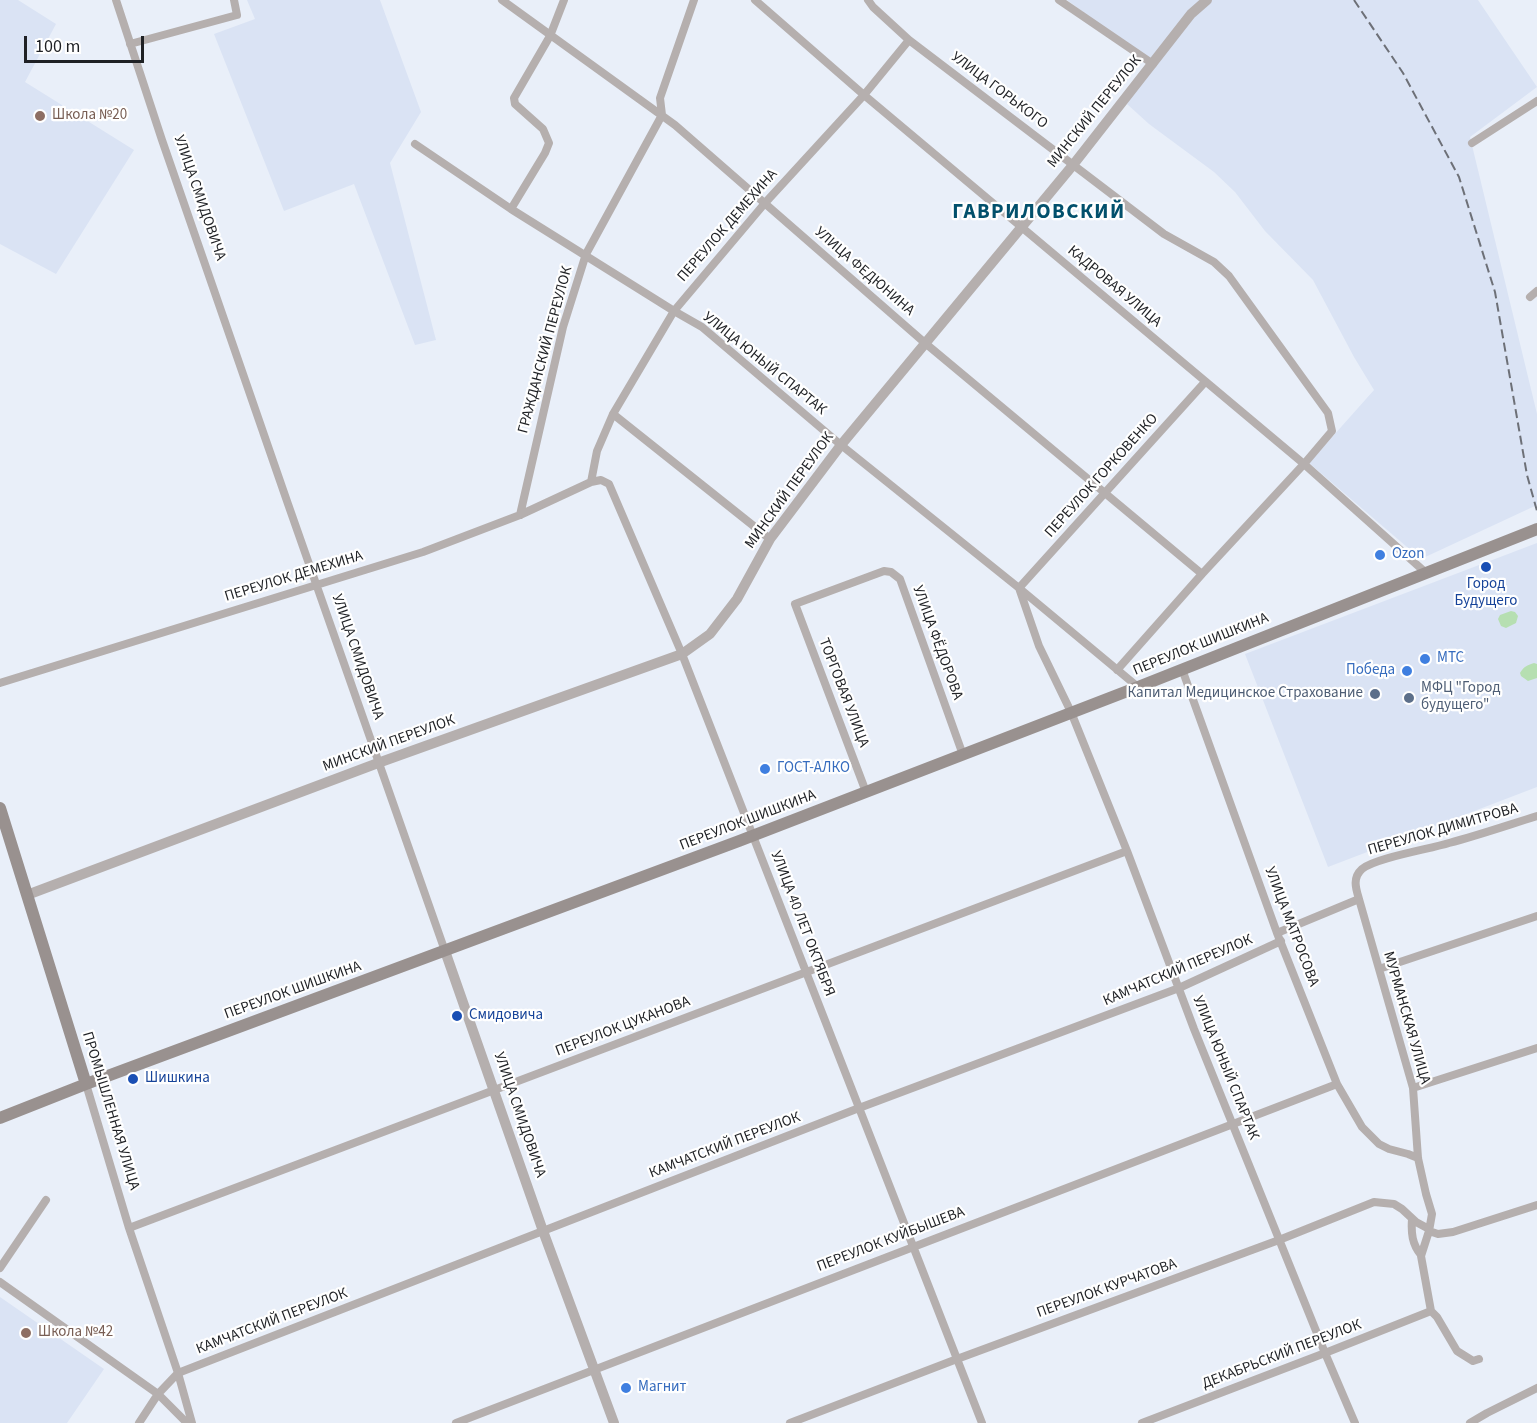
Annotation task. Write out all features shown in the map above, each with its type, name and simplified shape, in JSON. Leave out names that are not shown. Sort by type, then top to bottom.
[{"type":"main road","name":"ПЕРЕУЛОК ШИШКИНА","points":[[0,1117],[753,836],[1537,529]]},
{"type":"main road","name":"ПРОМЫШЛЕННАЯ УЛИЦА","points":[[0,808],[86,1084]]},
{"type":"street","name":"УЛИЦА СМИДОВИЧА","points":[[116,0],[378,763],[543,1231],[614,1423]]},
{"type":"street","points":[[130,44],[237,15],[234,0]]},
{"type":"street","name":"УЛИЦА ФЕДЮНИНА","points":[[501,0],[662,115],[925,343],[1202,574]]},
{"type":"street","points":[[511,208],[549,143],[543,129],[515,104],[513,98],[550,36],[564,0]]},
{"type":"street","name":"ГРАЖДАНСКИЙ ПЕРЕУЛОК","points":[[520,515],[562,327],[586,254],[662,115],[660,98],[694,0]]},
{"type":"street","name":"КАДРОВАЯ УЛИЦА","points":[[755,0],[864,95],[1304,464],[1425,572]]},
{"type":"street","name":"УЛИЦА ГОРЬКОГО","points":[[868,0],[909,40],[1072,165],[1164,234],[1214,262],[1229,276],[1328,413],[1332,431]]},
{"type":"street","points":[[1059,0],[1153,64]]},
{"type":"street","name":"МИНСКИЙ ПЕРЕУЛОК","points":[[27,895],[378,763],[682,654],[710,634],[737,598],[770,539],[842,445],[1072,165],[1191,14],[1207,0]]},
{"type":"street","name":"ПЕРЕУЛОК ДЕМЕХИНА","points":[[0,683],[423,552],[520,515],[591,482],[597,451],[613,414],[674,311],[765,203],[864,95],[909,40]]},
{"type":"street","points":[[1472,143],[1537,101]]},
{"type":"street","name":"УЛИЦА ЮНЫЙ СПАРТАК","points":[[415,144],[511,208],[702,327],[842,445],[1138,687]]},
{"type":"street","name":"ПЕРЕУЛОК ГОРКОВЕНКО","points":[[1019,588],[1205,382]]},
{"type":"street","points":[[613,414],[770,539]]},
{"type":"street","name":"ПЕРЕУЛОК ШИШКИНА","points":[[1117,670],[1332,431]]},
{"type":"street","name":"УЛИЦА 40 ЛЕТ ОКТЯБРЯ","points":[[591,482],[601,480],[609,484],[682,654],[982,1423]]},
{"type":"street","name":"УЛИЦА ФЁДОРОВА","points":[[795,604],[884,571],[891,572],[900,579],[963,755]]},
{"type":"street","name":"УЛИЦА ЮНЫЙ СПАРТАК","points":[[1019,588],[1039,646],[1071,712],[1279,1240],[1355,1423]]},
{"type":"street","name":"ТОРГОВАЯ УЛИЦА","points":[[795,604],[866,792]]},
{"type":"street","name":"УЛИЦА МАТРОСОВА","points":[[1182,669],[1279,937],[1337,1084],[1362,1127],[1378,1144],[1418,1158]]},
{"type":"street","name":"ПЕРЕУЛОК ДИМИТРОВА","points":[[1358,873],[1375,862],[1448,844],[1537,816]]},
{"type":"street","name":"ПЕРЕУЛОК ЦУКАНОВА","points":[[129,1228],[1127,851]]},
{"type":"street","name":"МУРМАНСКАЯ УЛИЦА","points":[[1358,873],[1355,883],[1359,899],[1413,1088],[1418,1158],[1432,1214],[1421,1255],[1431,1311],[1457,1351],[1473,1362],[1479,1359]]},
{"type":"street","points":[[1279,937],[1359,899]]},
{"type":"street","points":[[1378,969],[1537,916]]},
{"type":"street","name":"КАМЧАТСКИЙ ПЕРЕУЛОК","points":[[178,1373],[859,1108],[1179,988],[1279,937]]},
{"type":"street","points":[[1413,1088],[1537,1048]]},
{"type":"street","name":"ПРОМЫШЛЕННАЯ УЛИЦА","points":[[86,1084],[129,1228],[178,1373],[189,1423]]},
{"type":"street","name":"ПЕРЕУЛОК КУЙБЫШЕВА","points":[[456,1423],[1337,1084]]},
{"type":"street","points":[[0,1268],[46,1200]]},
{"type":"street","name":"ПЕРЕУЛОК КУРЧАТОВА","points":[[790,1423],[1279,1240],[1374,1202],[1394,1204],[1429,1230]]},
{"type":"street","points":[[1429,1230],[1438,1234],[1453,1232],[1537,1205]]},
{"type":"street","points":[[1412,1219],[1412,1240],[1421,1255]]},
{"type":"street","points":[[0,1282],[158,1394],[189,1423]]},
{"type":"street","name":"ДЕКАБРЬСКИЙ ПЕРЕУЛОК","points":[[1142,1423],[1431,1311]]},
{"type":"street","points":[[139,1423],[158,1394],[178,1373]]},
{"type":"street","points":[[1470,1423],[1537,1388]]},
{"type":"shaded area","name":"Школа №20","points":[[0,0],[18,0],[56,24],[25,82],[134,150],[56,274],[0,244]]},
{"type":"shaded area","points":[[247,0],[380,0],[421,112],[390,163],[436,340],[415,345],[354,184],[284,211],[214,34],[255,19]]},
{"type":"shaded area","points":[[1067,0],[1478,0],[1537,87],[1470,137],[1537,414],[1537,505],[1421,559],[1309,463],[1374,390],[1313,280],[1265,231],[1235,192],[1214,172],[1149,124],[1127,104],[1150,62]]},
{"type":"shaded area","points":[[1537,543],[1537,787],[1328,867],[1245,654]]},
{"type":"shaded area","name":"Школа №42","points":[[0,1297],[104,1369],[67,1423],[0,1423]]},
{"type":"green space","points":[[1511,611],[1518,616],[1516,623],[1506,628],[1501,626],[1498,619],[1500,615]]},
{"type":"green space","points":[[1537,664],[1537,678],[1528,681],[1520,673],[1525,667]]},
{"type":"railway","points":[[1354,0],[1403,73],[1459,177],[1495,292],[1527,475],[1537,511]]},
{"type":"place","name":"Школа №20","points":[[40,116]]},
{"type":"place","name":"Ozon","points":[[1380,555]]},
{"type":"place","name":"Город Будущего","points":[[1486,567]]},
{"type":"place","name":"МТС","points":[[1425,659]]},
{"type":"place","name":"Победа","points":[[1407,671]]},
{"type":"place","name":"Капитал Медицинское Страхование","points":[[1375,694]]},
{"type":"place","name":"МФЦ \"Город будущего\"","points":[[1409,698]]},
{"type":"place","name":"ГОСТ-АЛКО","points":[[765,769]]},
{"type":"place","name":"Смидовича","points":[[457,1016]]},
{"type":"place","name":"Шишкина","points":[[133,1079]]},
{"type":"place","name":"Школа №42","points":[[26,1333]]},
{"type":"place","name":"Магнит","points":[[626,1388]]},
{"type":"district","name":"ГАВРИЛОВСКИЙ","points":[[1039,213]]}]
